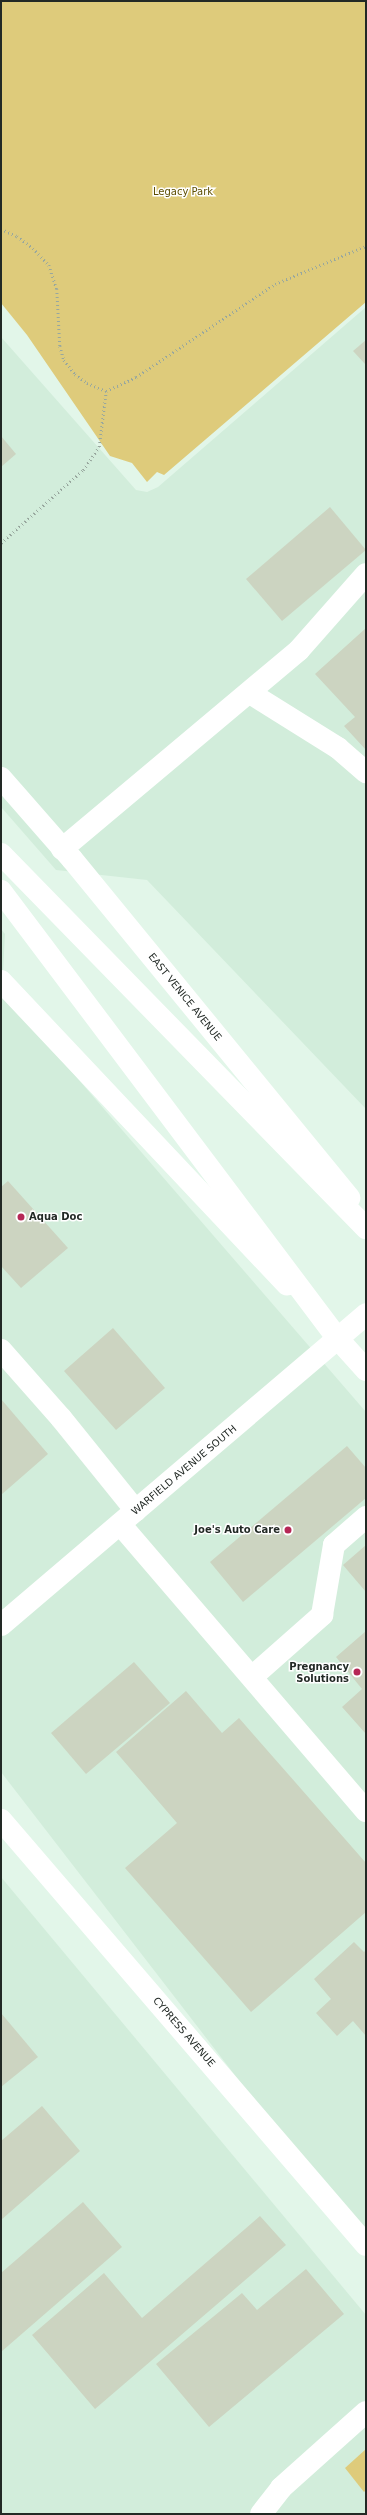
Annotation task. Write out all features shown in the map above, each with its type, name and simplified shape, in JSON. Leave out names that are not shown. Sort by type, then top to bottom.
[{"type":"street","points":[[62,849],[250,694],[299,650],[366,574]]},
{"type":"street","points":[[250,694],[338,748],[366,772]]},
{"type":"street","name":"EAST VENICE AVENUE","points":[[1,778],[62,849],[366,1219]]},
{"type":"street","points":[[1,854],[366,1228]]},
{"type":"street","points":[[1,891],[338,1339]]},
{"type":"street","points":[[1,981],[366,1370]]},
{"type":"street","name":"WARFIELD AVENUE SOUTH","points":[[1,1625],[366,1314]]},
{"type":"street","points":[[1,1350],[61,1418],[128,1517],[252,1677],[366,1811]]},
{"type":"street","points":[[252,1677],[322,1615],[334,1545],[366,1517]]},
{"type":"street","name":"CYPRESS AVENUE","points":[[1,1820],[366,2245]]},
{"type":"street","points":[[261,2514],[281,2488],[366,2412]]},
{"type":"path","points":[[1,229],[28,244],[49,265],[57,289],[60,346],[64,360],[75,374],[87,383],[106,391],[136,377],[275,284],[366,246]]},
{"type":"path","points":[[1,543],[83,470],[99,447],[106,391]]},
{"type":"shaded area","points":[[366,307],[366,1109],[147,880],[56,870],[1,807],[1,337],[136,490],[147,492],[158,487]]},
{"type":"shaded area","points":[[1,929],[5,934],[2,991],[366,1412],[366,2245],[1,1772]]},
{"type":"shaded area","points":[[1,1877],[366,2315],[366,2514],[1,2514]]},
{"type":"green space","name":"Legacy Park","points":[[1,1],[366,1],[366,302],[164,475],[157,472],[147,482],[132,463],[110,456],[27,335],[1,303]]},
{"type":"green space","points":[[366,2449],[366,2490],[364,2492],[345,2468]]},
{"type":"building","points":[[366,340],[366,365],[353,351]]},
{"type":"building","points":[[1,436],[16,454],[1,467]]},
{"type":"building","points":[[330,507],[366,550],[282,621],[246,579]]},
{"type":"building","points":[[366,628],[366,750],[344,726],[355,717],[315,674]]},
{"type":"building","name":"Aqua Doc","points":[[8,1181],[68,1248],[21,1288],[1,1266],[1,1187]]},
{"type":"building","points":[[113,1328],[165,1388],[116,1430],[64,1371]]},
{"type":"building","points":[[1,1399],[48,1454],[1,1495]]},
{"type":"building","name":"Joe's Auto Care","points":[[347,1446],[366,1468],[366,1498],[243,1602],[210,1562]]},
{"type":"building","points":[[366,1545],[366,1592],[343,1565]]},
{"type":"building","name":"Pregnancy Solutions","points":[[366,1631],[366,1734],[342,1707],[362,1689],[336,1657]]},
{"type":"building","points":[[134,1662],[170,1703],[86,1774],[51,1733]]},
{"type":"building","points":[[186,1691],[222,1733],[239,1718],[366,1863],[366,1912],[251,2012],[125,1868],[177,1823],[116,1752]]},
{"type":"building","points":[[354,1942],[364,1952],[366,1950],[366,2036],[353,2021],[337,2036],[316,2013],[331,1999],[314,1979]]},
{"type":"building","points":[[1,2013],[38,2057],[1,2087]]},
{"type":"building","points":[[42,2106],[80,2151],[1,2220],[1,2141]]},
{"type":"building","points":[[83,2202],[122,2247],[1,2352],[1,2273]]},
{"type":"building","points":[[260,2216],[286,2245],[95,2409],[32,2335],[104,2273],[142,2318]]},
{"type":"building","points":[[306,2269],[344,2314],[209,2427],[156,2364],[242,2293],[257,2310]]},
{"type":"place","name":"Aqua Doc","points":[[21,1217]]},
{"type":"place","name":"Joe's Auto Care","points":[[288,1530]]},
{"type":"place","name":"Pregnancy Solutions","points":[[357,1672]]}]
